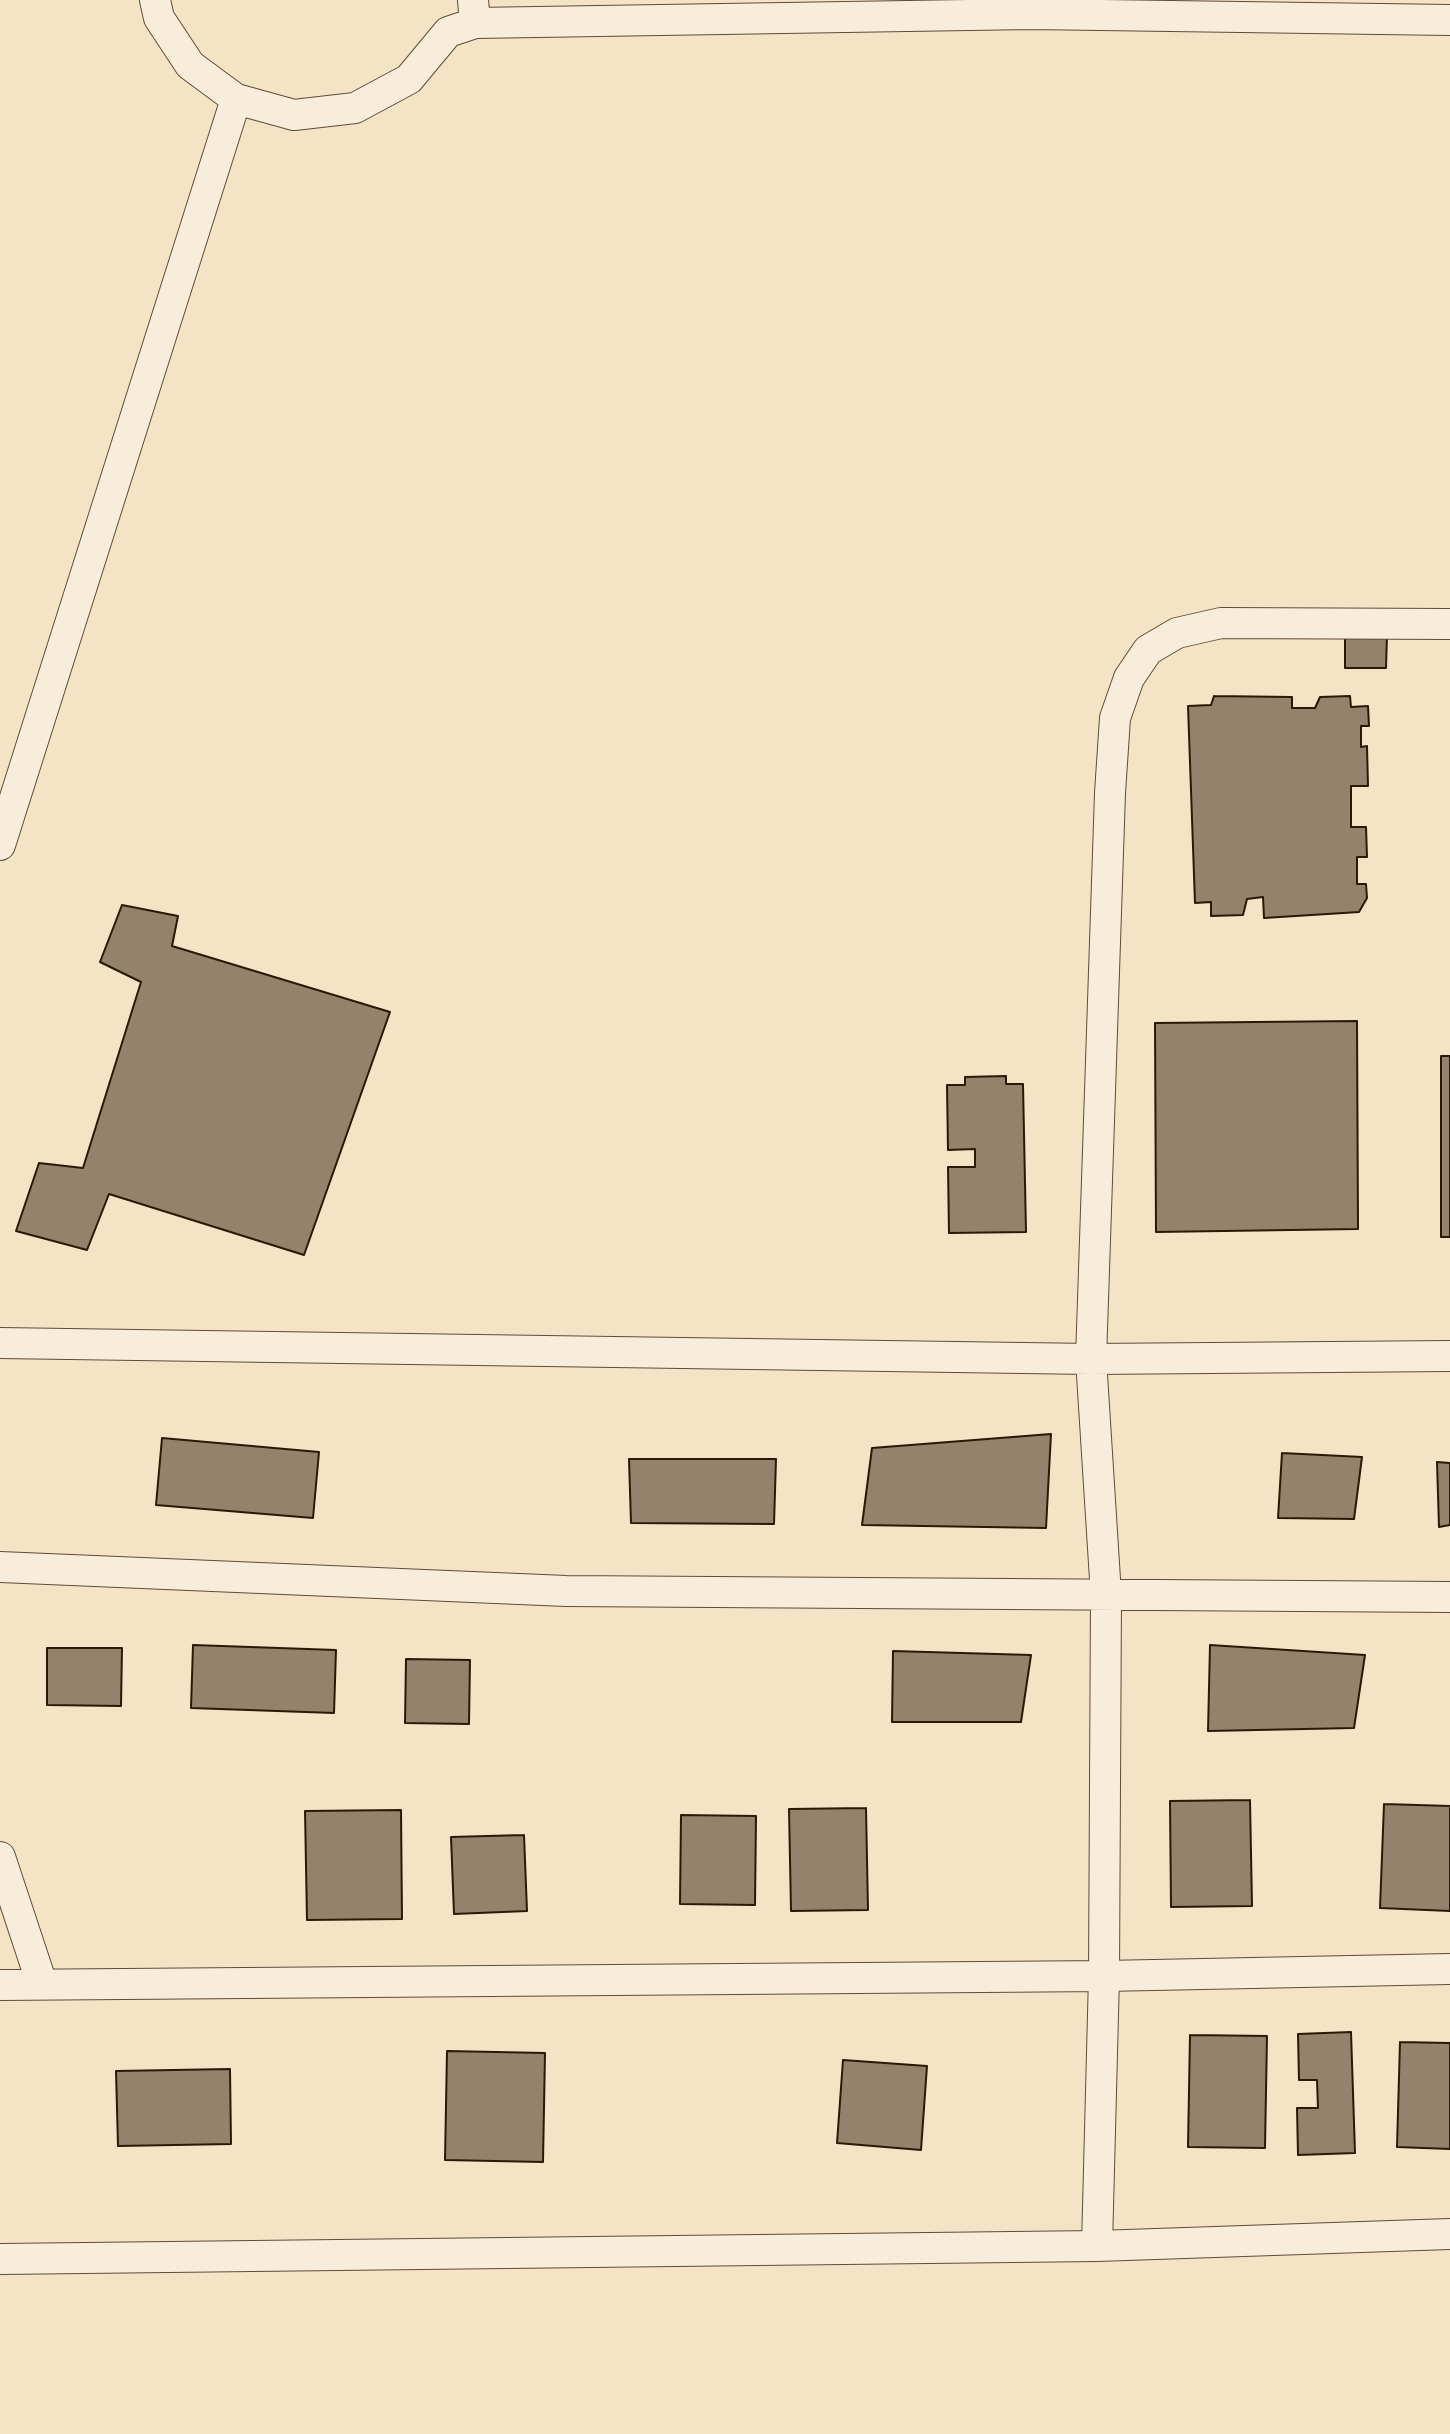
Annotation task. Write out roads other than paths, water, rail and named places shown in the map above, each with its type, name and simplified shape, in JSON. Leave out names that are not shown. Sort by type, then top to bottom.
[{"type":"street","points":[[155,0],[159,18],[190,65],[236,99],[294,115],[355,108],[409,79],[447,32],[474,11],[1031,7],[1450,20]]},
{"type":"street","points":[[0,845],[236,99]]},
{"type":"street","points":[[1097,2246],[1104,1976],[1106,1595],[1091,1359],[1110,793],[1115,718],[1129,678],[1148,650],[1177,633],[1221,623],[1450,624]]},
{"type":"street","points":[[0,1343],[1091,1359],[1450,1356]]},
{"type":"street","points":[[0,1567],[566,1591],[1450,1597]]},
{"type":"street","points":[[0,1857],[42,1984]]},
{"type":"street","points":[[0,1985],[1104,1976],[1450,1969]]},
{"type":"street","points":[[0,2259],[1097,2246],[1450,2234]]}]
